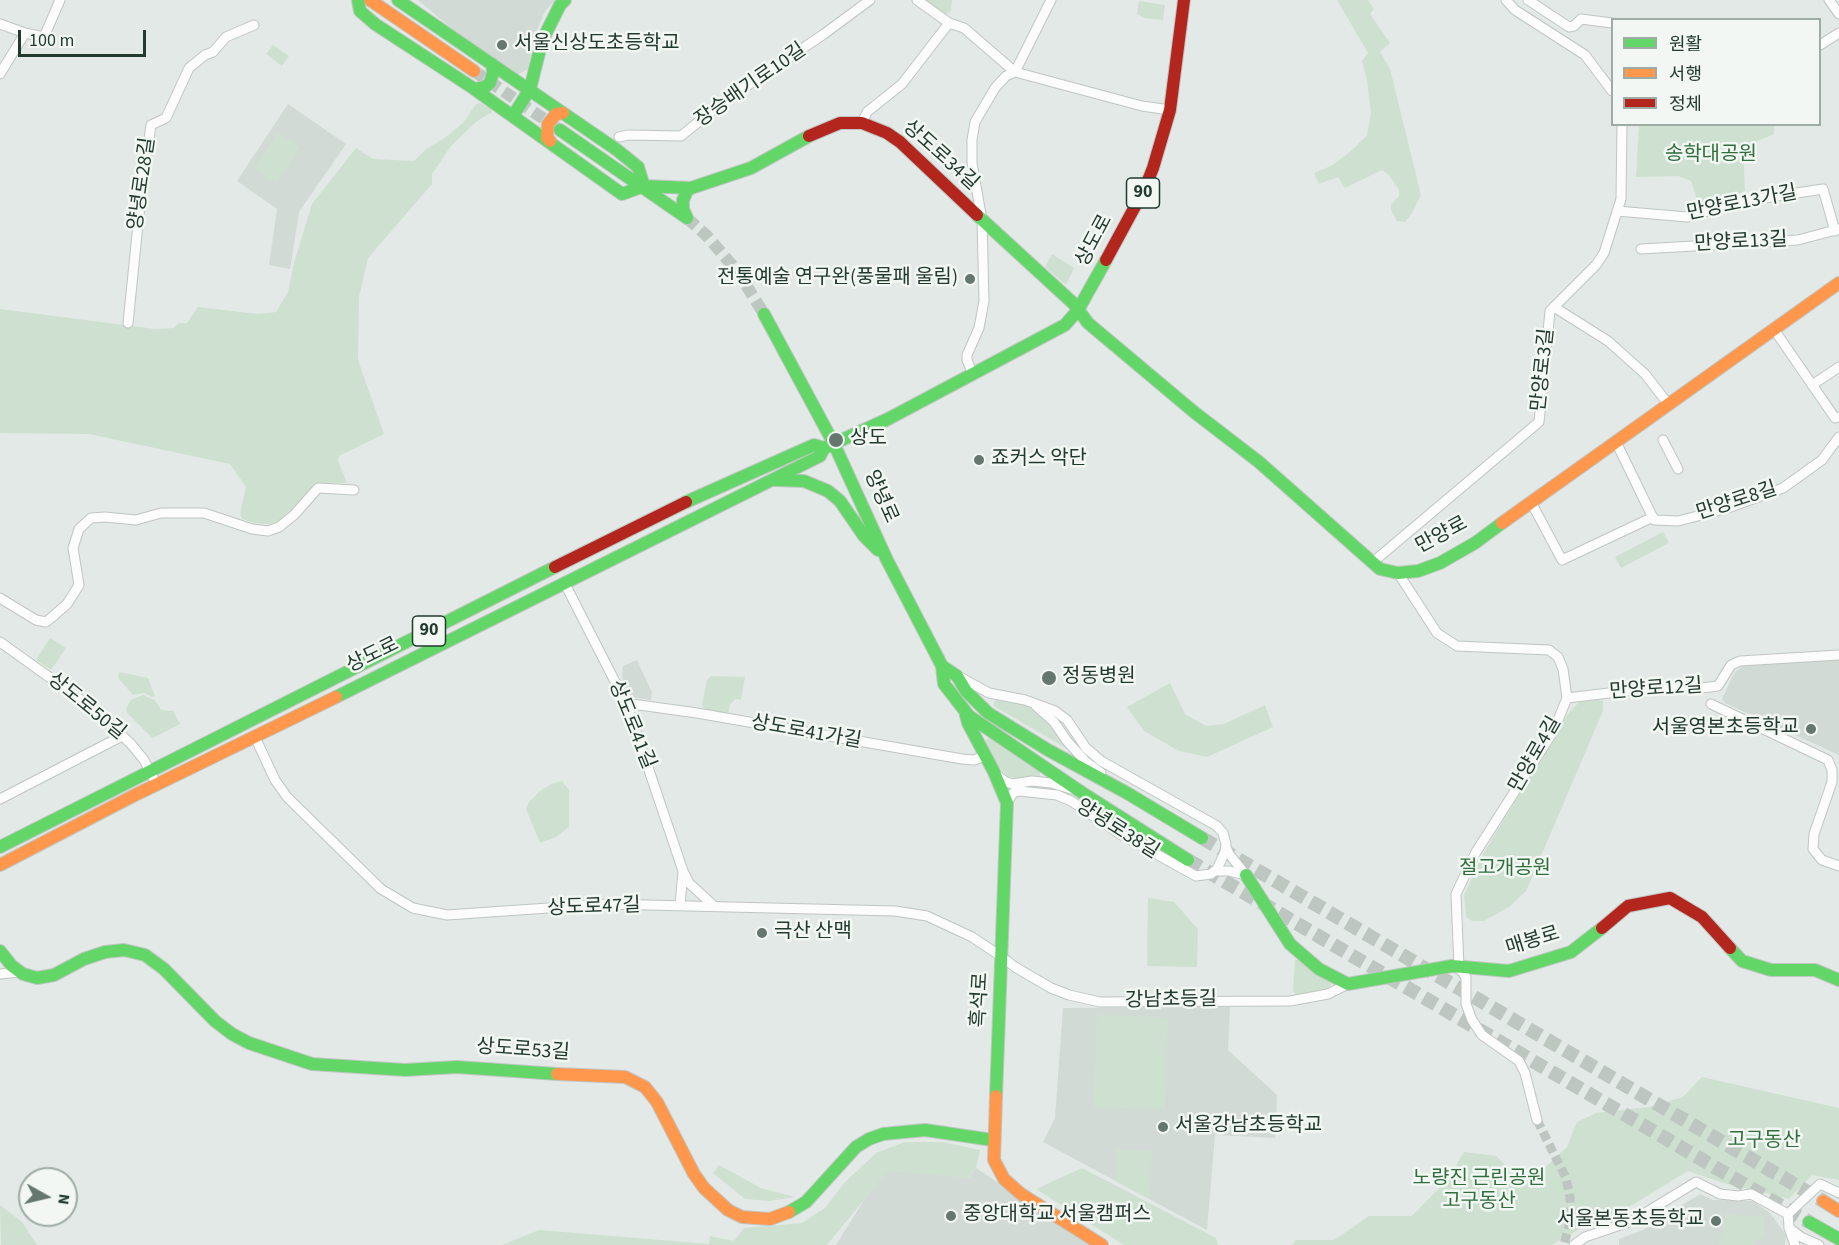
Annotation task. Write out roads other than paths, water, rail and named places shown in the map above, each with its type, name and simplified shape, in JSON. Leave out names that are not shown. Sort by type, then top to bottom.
[{"type":"main road","points":[[358,0],[360,11],[375,24],[550,141]]},
{"type":"main road","points":[[370,0],[474,71]]},
{"type":"main road","points":[[398,0],[530,89],[638,167],[644,186]]},
{"type":"main road","points":[[513,116],[530,89],[542,41],[560,5],[565,0]]},
{"type":"main road","name":"상도로","points":[[0,865],[820,456],[829,446],[888,419],[1065,325],[1078,310],[1095,281],[1145,188],[1159,150],[1170,110],[1184,0]]},
{"type":"main road","points":[[475,89],[485,87],[490,83],[493,72],[492,64]]},
{"type":"main road","points":[[550,141],[548,124],[556,114],[563,113]]},
{"type":"main road","name":"상도로34길","points":[[550,141],[622,194],[644,186],[691,188],[751,168],[802,139],[840,123],[862,123],[887,133],[900,142],[1078,310]]},
{"type":"main road","points":[[560,130],[644,186],[687,218],[682,209],[683,200],[691,188]]},
{"type":"main road","name":"만양로","points":[[1078,310],[1089,323],[1194,412],[1258,462],[1380,568],[1398,573],[1418,571],[1440,563],[1475,543],[1839,283]]},
{"type":"main road","name":"양녕로","points":[[764,314],[942,666],[944,684],[969,716],[1084,794],[1188,860]]},
{"type":"main road","name":"상도로","points":[[0,847],[718,486],[814,445],[829,446]]},
{"type":"main road","points":[[770,480],[804,481],[828,490],[840,501],[864,536],[887,560]]},
{"type":"main road","points":[[522,584],[530,601]]},
{"type":"main road","name":"양녕로","points":[[942,666],[957,676],[966,691],[988,713],[1202,838]]},
{"type":"main road","name":"흑석로","points":[[965,711],[968,723],[994,772],[1014,790],[1002,957],[994,1160],[1004,1179],[1021,1194],[1102,1245]]},
{"type":"main road","points":[[1246,875],[1290,944],[1319,969],[1348,984]]},
{"type":"main road","name":"매봉로","points":[[1348,984],[1452,966],[1509,971],[1571,952],[1628,906],[1670,898],[1702,917],[1742,961],[1771,970],[1815,970],[1839,980]]},
{"type":"main road","name":"상도로53길","points":[[20,972],[37,978],[46,977],[105,952],[124,950],[145,955],[164,969],[215,1021],[232,1034],[249,1043],[312,1064],[405,1070],[457,1066],[529,1073],[625,1077],[645,1087],[657,1102],[694,1174],[704,1188],[728,1210],[742,1217],[754,1219],[779,1216],[801,1206],[856,1147],[869,1139],[902,1131],[925,1130],[993,1140]]},
{"type":"main road","points":[[0,951],[20,972]]},
{"type":"main road","points":[[1823,1201],[1839,1210]]},
{"type":"main road","points":[[1809,1222],[1839,1239]]},
{"type":"street","points":[[0,24],[44,37],[60,0]]},
{"type":"street","name":"장승배기로10길","points":[[619,137],[627,135],[681,136],[723,102],[870,0]]},
{"type":"street","points":[[917,0],[949,23],[964,28],[1015,72],[1142,106],[1170,110]]},
{"type":"street","points":[[974,374],[967,355],[979,328],[984,302],[982,220],[972,163],[975,122],[995,88],[1006,76],[1015,72],[1051,0]]},
{"type":"street","points":[[1506,0],[1515,10],[1585,56],[1611,90]]},
{"type":"street","points":[[1528,0],[1569,27],[1581,20],[1611,23]]},
{"type":"street","points":[[1829,0],[1839,14]]},
{"type":"street","points":[[862,123],[867,112],[902,84],[949,23]]},
{"type":"street","name":"양녕로28길","points":[[128,323],[151,124],[166,118],[189,68],[205,54],[213,52],[226,36],[254,25]]},
{"type":"street","points":[[0,74],[26,33]]},
{"type":"street","points":[[1821,44],[1839,33]]},
{"type":"street","name":"만양로3길","points":[[1373,562],[1539,422],[1550,311],[1596,265],[1604,253],[1621,199],[1623,126]]},
{"type":"street","name":"만양로13가길","points":[[1617,211],[1687,217],[1744,201],[1823,189],[1837,230]]},
{"type":"street","name":"만양로13길","points":[[1641,249],[1798,240],[1837,230]]},
{"type":"street","points":[[1554,307],[1608,341],[1645,374],[1669,405]]},
{"type":"street","points":[[1773,328],[1835,418],[1839,417]]},
{"type":"street","points":[[1812,385],[1839,367]]},
{"type":"street","name":"만양로8길","points":[[1653,517],[1654,520],[1678,521],[1725,509],[1783,488],[1822,460],[1839,437]]},
{"type":"street","points":[[1663,440],[1678,469]]},
{"type":"street","points":[[1531,502],[1562,560],[1653,517],[1616,442]]},
{"type":"street","points":[[0,598],[36,620],[46,622],[51,618],[67,604],[79,585],[73,548],[79,529],[91,519],[136,520],[160,513],[204,513],[252,530],[268,531],[279,527],[294,515],[318,488],[354,490]]},
{"type":"street","name":"만양로4길","points":[[1398,573],[1437,633],[1457,646],[1549,650],[1558,657],[1563,669],[1567,698],[1554,730],[1476,852],[1456,894],[1459,968],[1466,977],[1466,1004],[1472,1020],[1482,1035],[1519,1061],[1525,1073],[1537,1120]]},
{"type":"street","name":"상도로41길","points":[[565,584],[627,705],[683,871],[689,883],[714,906]]},
{"type":"street","name":"상도로50길","points":[[0,642],[95,710],[144,760],[157,785]]},
{"type":"street","name":"만양로12길","points":[[1567,698],[1659,687],[1693,689],[1718,686],[1731,664],[1740,660],[1839,655]]},
{"type":"street","points":[[957,676],[989,693],[1028,700],[1055,711],[1067,720],[1086,748],[1101,761],[1217,826],[1222,833],[1229,854],[1246,875]]},
{"type":"street","points":[[1028,700],[1054,722],[1086,762],[1127,793]]},
{"type":"street","points":[[1711,704],[1828,760],[1832,770],[1832,783],[1814,834],[1813,849],[1822,860],[1839,866]]},
{"type":"street","name":"상도로41가길","points":[[627,705],[697,712],[962,759],[974,760],[986,756]]},
{"type":"street","points":[[0,798],[122,736]]},
{"type":"street","name":"상도로47길","points":[[255,737],[275,780],[287,797],[381,889],[412,908],[447,915],[530,911],[580,905],[680,905],[779,910],[856,909],[927,916],[972,937],[1002,957]]},
{"type":"street","points":[[994,772],[1014,790],[1032,781],[1051,783],[1084,794]]},
{"type":"street","name":"양녕로38길","points":[[1014,790],[1041,792],[1071,801],[1120,834],[1196,876],[1204,877],[1215,871],[1246,875]]},
{"type":"street","points":[[1215,871],[1226,847]]},
{"type":"street","name":"상도로41길","points":[[680,905],[683,871]]},
{"type":"street","name":"강남초등길","points":[[1002,957],[1051,988],[1100,1002],[1290,1001],[1328,994],[1348,984]]},
{"type":"street","points":[[0,974],[20,972]]},
{"type":"street","points":[[1574,1245],[1585,1237],[1632,1221],[1696,1182],[1720,1194],[1738,1196],[1751,1194],[1788,1214]]},
{"type":"street","points":[[1788,1214],[1820,1184],[1839,1193]]},
{"type":"street","points":[[1788,1214],[1794,1245]]},
{"type":"street","points":[[1790,1228],[1801,1237],[1819,1245]]},
{"type":"tunnel","points":[[474,71],[560,130]]},
{"type":"tunnel","points":[[687,218],[706,235],[738,272],[764,314]]},
{"type":"tunnel","points":[[1202,838],[1823,1201]]},
{"type":"tunnel","points":[[1188,860],[1809,1222]]},
{"type":"tunnel","points":[[1537,1120],[1566,1178],[1571,1217],[1564,1245]]},
{"type":"place","name":"서울신상도초등학교","points":[[502,45]]},
{"type":"place","name":"전통예술 연구완(풍물패 울림)","points":[[970,279]]},
{"type":"place","name":"상도","points":[[836,440]]},
{"type":"place","name":"죠커스 악단","points":[[979,460]]},
{"type":"place","name":"정동병원","points":[[1049,678]]},
{"type":"place","name":"서울영본초등학교","points":[[1811,729]]},
{"type":"place","name":"극산 산맥","points":[[762,933]]},
{"type":"place","name":"서울강남초등학교","points":[[1163,1127]]},
{"type":"place","name":"중앙대학교 서울캠퍼스","points":[[951,1216]]},
{"type":"place","name":"서울본동초등학교","points":[[1716,1221]]},
{"type":"park label","name":"송학대공원","points":[[1711,156]]},
{"type":"park label","name":"절고개공원","points":[[1505,870]]},
{"type":"park label","name":"고구동산","points":[[1764,1142]]},
{"type":"park label","name":"노량진 근린공원 고구동산","points":[[1479,1192]]}]
